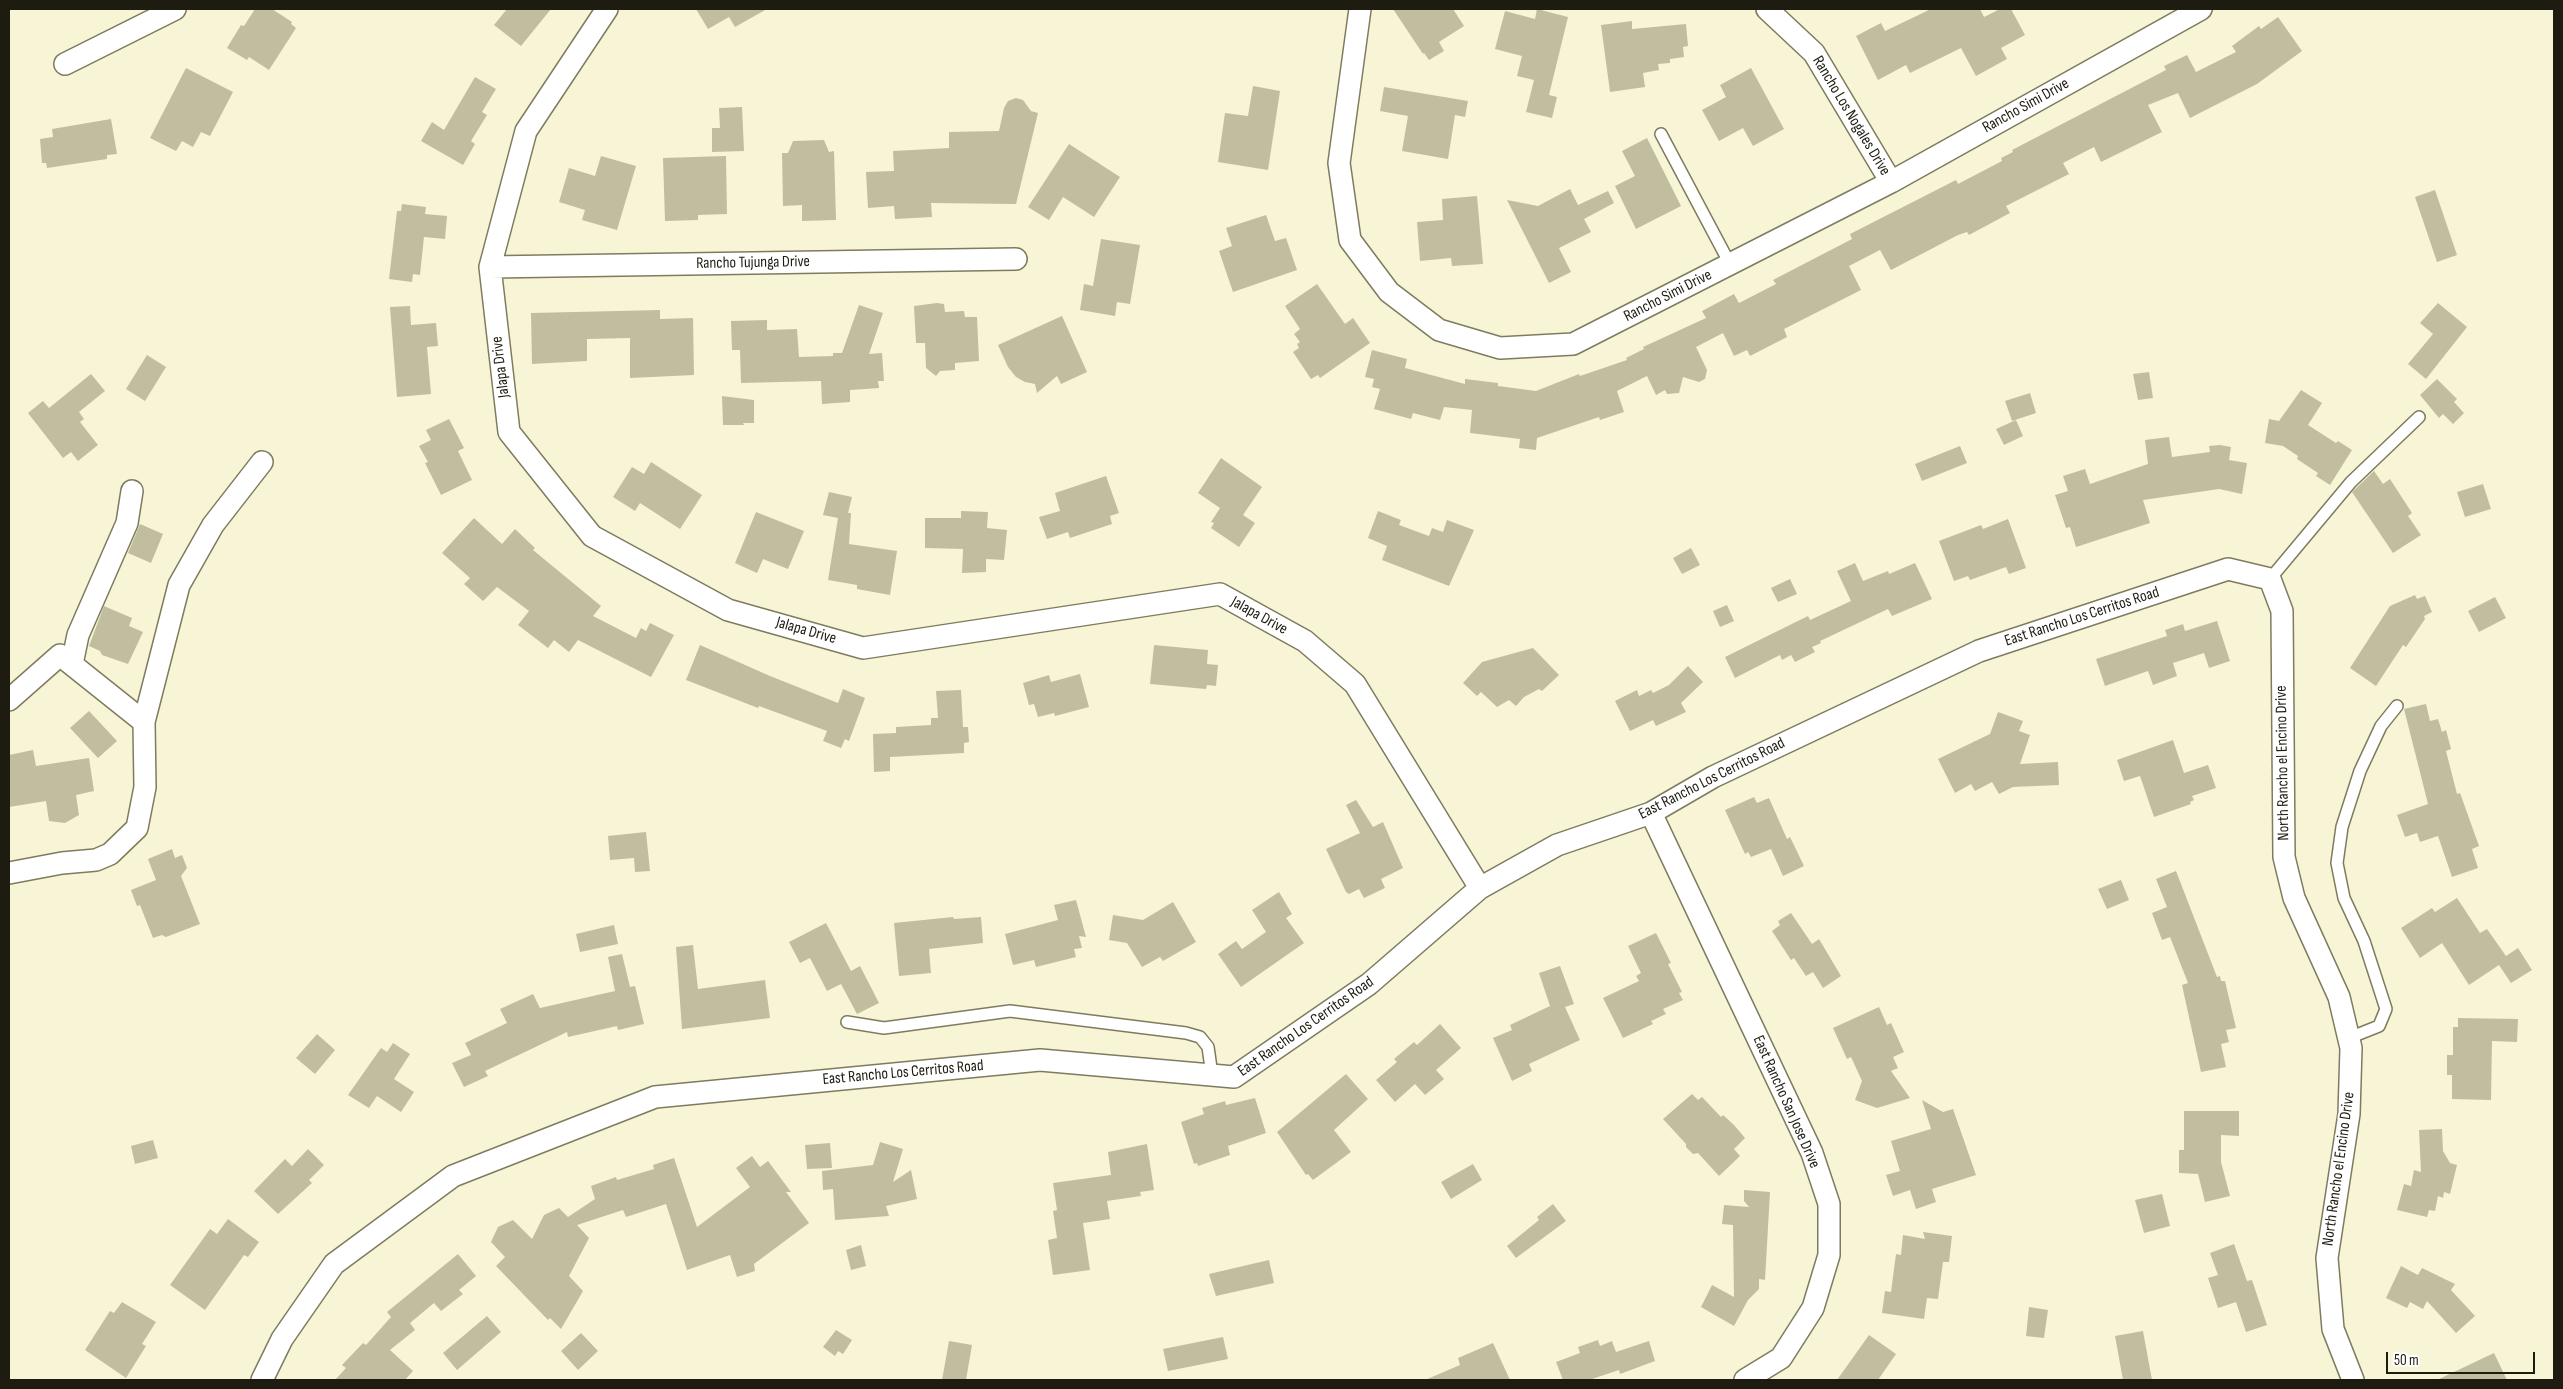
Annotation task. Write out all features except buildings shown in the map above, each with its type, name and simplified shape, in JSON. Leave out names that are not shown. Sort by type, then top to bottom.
[{"type":"street","points":[[64,64],[175,9]]},
{"type":"street","name":"Jalapa Drive","points":[[607,9],[526,132],[490,267],[509,432],[592,536],[728,610],[864,648],[1220,594],[1305,641],[1355,684],[1480,888]]},
{"type":"street","name":"Rancho Simi Drive","points":[[1360,9],[1339,163],[1350,240],[1389,292],[1439,330],[1500,348],[1573,344],[1891,182],[2201,9]]},
{"type":"street","name":"Rancho Los Nogales Drive","points":[[1767,9],[1814,53],[1891,182]]},
{"type":"street","name":"Rancho Tujunga Drive","points":[[490,267],[1016,259]]},
{"type":"street","points":[[9,873],[62,862],[96,860],[110,854],[137,828],[145,788],[144,722],[179,585],[213,524],[262,462]]},
{"type":"street","points":[[72,664],[78,635],[127,523],[132,491]]},
{"type":"street","name":"East Rancho Los Cerritos Road","points":[[262,1380],[282,1339],[334,1264],[453,1176],[655,1097],[1040,1060],[1234,1077],[1369,984],[1480,888],[1557,845],[1651,813],[1713,776],[1979,651],[2228,569],[2270,579]]},
{"type":"street","name":"North Rancho el Encino Drive","points":[[2270,579],[2282,611],[2284,857],[2294,898],[2339,997],[2351,1048],[2350,1114],[2327,1258],[2333,1329],[2353,1380]]},
{"type":"street","points":[[9,700],[60,654],[144,722]]},
{"type":"street","name":"East Rancho San Jose Drive","points":[[1651,813],[1812,1153],[1829,1204],[1828,1255],[1813,1308],[1780,1358],[1745,1380]]},
{"type":"lane","points":[[1661,134],[1730,264]]},
{"type":"lane","points":[[2270,579],[2351,482],[2419,417]]},
{"type":"lane","points":[[2349,1038],[2379,1026],[2386,1009],[2364,941],[2344,898],[2337,863],[2342,827],[2360,771],[2381,726],[2397,706]]},
{"type":"lane","points":[[847,1022],[884,1028],[1010,1011],[1186,1033],[1200,1038],[1208,1047],[1212,1075]]}]
